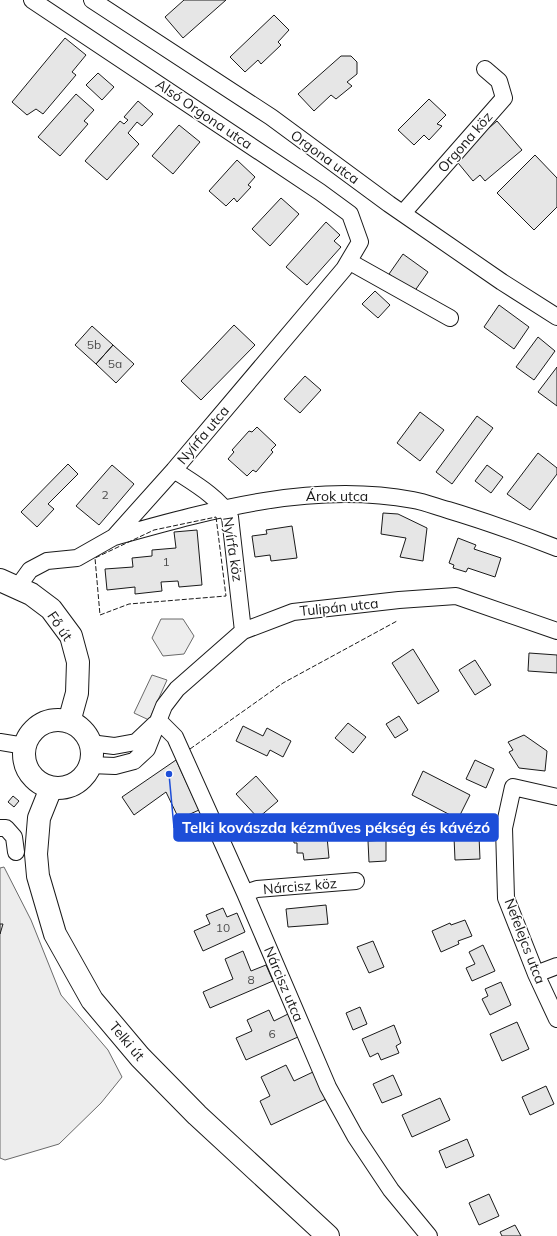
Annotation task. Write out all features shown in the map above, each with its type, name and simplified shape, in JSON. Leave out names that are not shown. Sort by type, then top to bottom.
[{"type":"main road","name":"Fő út","points":[[8,584],[31,594],[51,609],[70,636],[78,662],[77,693],[69,722]]},
{"type":"main road","points":[[54,721],[69,722],[81,729],[87,736],[90,743],[92,754],[90,765],[86,774],[79,781],[66,787],[51,788],[39,782],[29,772],[24,755],[25,746],[31,734],[41,725],[54,721]]},
{"type":"main road","name":"Telki út","points":[[51,788],[39,818],[36,854],[38,876],[55,934],[92,1000],[140,1057],[187,1104],[328,1236]]},
{"type":"street","name":"Alsó Orgona utca","points":[[32,0],[320,192],[350,214],[360,242]]},
{"type":"street","name":"Orgona utca","points":[[92,0],[271,117],[403,213],[502,282],[557,317]]},
{"type":"street","name":"Orgona köz","points":[[403,213],[504,98],[499,81],[485,69]]},
{"type":"street","name":"Nyírfa utca","points":[[8,584],[47,561],[77,558],[114,537],[174,470],[350,262],[360,242]]},
{"type":"street","points":[[350,262],[450,318]]},
{"type":"street","name":"Nyírfa köz","points":[[174,470],[225,508],[230,517],[243,631]]},
{"type":"street","name":"Árok utca","points":[[114,537],[254,501],[300,495],[362,494],[413,500],[490,522],[557,548]]},
{"type":"street","name":"Tulipán utca","points":[[90,765],[115,766],[134,762],[147,749],[164,706],[177,689],[243,631],[293,612],[399,600],[456,596],[557,630]]},
{"type":"street","name":"Tulipán utca","points":[[90,743],[114,746],[136,742],[159,721]]},
{"type":"street","name":"Nárcisz utca","points":[[159,721],[175,737],[245,893],[328,1087],[355,1136],[391,1190],[429,1236]]},
{"type":"street","points":[[0,742],[25,746]]},
{"type":"street","name":"Nefelejcs utca","points":[[557,797],[513,787],[504,828],[506,898],[536,974],[557,1019]]},
{"type":"street","points":[[0,828],[6,828],[14,837],[16,852]]},
{"type":"street","name":"Nárcisz köz","points":[[245,893],[257,889],[356,881]]},
{"type":"street","points":[[536,974],[557,966]]},
{"type":"shaded area","points":[[161,619],[183,619],[194,636],[184,654],[163,656],[152,638]]},
{"type":"shaded area","points":[[152,675],[167,680],[149,720],[134,713]]},
{"type":"shaded area","points":[[4,867],[31,920],[61,995],[108,1050],[122,1077],[101,1103],[59,1144],[5,1160],[0,1158],[0,868]]},
{"type":"building","points":[[184,0],[226,0],[183,38],[165,17]]},
{"type":"building","points":[[274,15],[289,30],[278,42],[281,45],[261,64],[258,60],[245,72],[230,57]]},
{"type":"building","points":[[65,38],[86,55],[72,72],[76,75],[43,114],[36,109],[27,115],[12,102]]},
{"type":"building","points":[[341,56],[351,56],[357,62],[357,74],[347,82],[352,86],[336,99],[331,95],[314,111],[298,94]]},
{"type":"building","points":[[98,73],[114,87],[102,100],[86,85]]},
{"type":"building","points":[[76,94],[94,110],[84,121],[88,124],[60,156],[38,137]]},
{"type":"building","points":[[429,99],[446,115],[437,124],[442,126],[429,140],[424,135],[414,145],[398,130]]},
{"type":"building","points":[[138,101],[153,114],[142,126],[137,122],[128,133],[139,144],[107,180],[85,161],[120,121],[124,124],[128,120],[124,117]]},
{"type":"building","points":[[497,121],[522,150],[485,181],[480,175],[473,181],[454,158]]},
{"type":"building","points":[[179,125],[200,142],[173,174],[152,156]]},
{"type":"building","points":[[535,155],[557,178],[557,207],[534,230],[497,193]]},
{"type":"building","points":[[237,160],[255,177],[248,185],[251,187],[237,202],[234,198],[226,206],[209,191]]},
{"type":"building","points":[[281,198],[299,214],[270,246],[252,229]]},
{"type":"building","points":[[326,222],[340,235],[334,241],[341,247],[307,285],[286,267]]},
{"type":"building","points":[[403,254],[428,272],[414,292],[389,274]]},
{"type":"building","points":[[375,291],[390,305],[378,318],[362,304]]},
{"type":"building","points":[[499,305],[529,327],[514,349],[484,327]]},
{"type":"building","points":[[234,325],[255,345],[201,400],[181,381]]},
{"type":"building","points":[[92,326],[113,345],[96,364],[75,345]]},
{"type":"building","points":[[538,337],[555,351],[534,380],[516,367]]},
{"type":"building","points":[[113,345],[134,364],[116,383],[96,364]]},
{"type":"building","points":[[557,367],[557,406],[538,392]]},
{"type":"building","points":[[305,376],[321,390],[300,413],[284,399]]},
{"type":"building","points":[[420,412],[444,430],[420,461],[397,443]]},
{"type":"building","points":[[477,416],[493,428],[452,484],[436,472]]},
{"type":"building","points":[[257,427],[276,445],[271,450],[273,452],[256,472],[253,470],[247,476],[228,459],[234,452],[232,450],[249,431],[252,432]]},
{"type":"building","points":[[538,453],[557,468],[557,474],[530,510],[507,494]]},
{"type":"building","points":[[68,464],[78,474],[48,504],[54,509],[37,527],[21,512]]},
{"type":"building","points":[[112,465],[134,484],[99,525],[76,506]]},
{"type":"building","points":[[487,465],[503,477],[491,493],[475,481]]},
{"type":"building","points":[[383,513],[398,514],[427,528],[423,561],[400,557],[406,538],[381,534]]},
{"type":"building","points":[[292,526],[297,558],[271,561],[270,555],[255,557],[252,536],[267,534],[266,530]]},
{"type":"building","points":[[197,530],[202,585],[179,587],[178,581],[161,582],[162,591],[135,594],[135,587],[107,590],[105,569],[133,567],[132,558],[152,556],[152,550],[176,548],[174,532]]},
{"type":"building","points":[[458,538],[476,545],[474,549],[501,558],[495,577],[468,568],[466,572],[453,568],[454,565],[449,563]]},
{"type":"building","points":[[413,649],[439,691],[418,704],[392,663]]},
{"type":"building","points":[[529,653],[557,655],[557,673],[528,671]]},
{"type":"building","points":[[475,660],[491,685],[475,695],[459,670]]},
{"type":"building","points":[[399,716],[408,730],[395,738],[386,724]]},
{"type":"building","points":[[348,723],[366,737],[353,753],[335,738]]},
{"type":"building","points":[[243,726],[263,736],[267,728],[291,741],[283,757],[270,750],[267,756],[236,741]]},
{"type":"building","points":[[524,735],[547,751],[545,771],[519,768],[509,752],[513,750],[508,742]]},
{"type":"building","points":[[176,760],[199,810],[179,819],[166,792],[134,815],[122,797]]},
{"type":"building","points":[[475,760],[494,769],[486,788],[466,779]]},
{"type":"building","points":[[423,771],[470,795],[458,819],[412,795]]},
{"type":"building","points":[[256,776],[278,801],[258,818],[236,794]]},
{"type":"building","points":[[13,796],[19,801],[14,807],[8,802]]},
{"type":"building","points":[[325,815],[329,858],[304,860],[303,853],[297,853],[297,843],[294,843],[292,818]]},
{"type":"building","points":[[479,836],[480,859],[455,860],[454,837]]},
{"type":"building","points":[[386,840],[386,861],[369,862],[368,841]]},
{"type":"building","points":[[326,905],[328,924],[288,927],[286,909]]},
{"type":"building","points":[[223,908],[227,917],[237,913],[245,932],[203,951],[194,931],[210,924],[206,915]]},
{"type":"building","points":[[465,920],[472,936],[458,941],[459,944],[441,952],[432,931],[450,923],[451,925]]},
{"type":"building","points":[[0,924],[3,924],[0,934]]},
{"type":"building","points":[[373,941],[384,967],[369,973],[357,947]]},
{"type":"building","points":[[483,945],[495,971],[472,981],[466,968],[475,964],[469,952]]},
{"type":"building","points":[[243,951],[251,971],[266,965],[273,981],[210,1008],[203,992],[233,979],[225,959]]},
{"type":"building","points":[[501,982],[511,1005],[490,1015],[482,999],[488,996],[485,989]]},
{"type":"building","points":[[360,1007],[367,1024],[353,1030],[346,1013]]},
{"type":"building","points":[[269,1010],[274,1021],[288,1014],[298,1037],[246,1060],[236,1038],[252,1031],[247,1020]]},
{"type":"building","points":[[517,1022],[529,1049],[502,1061],[490,1034]]},
{"type":"building","points":[[394,1025],[401,1043],[396,1046],[399,1053],[381,1060],[378,1053],[370,1057],[362,1039]]},
{"type":"building","points":[[286,1065],[294,1081],[313,1072],[326,1099],[271,1125],[260,1101],[270,1096],[261,1077]]},
{"type":"building","points":[[393,1075],[402,1095],[382,1103],[373,1084]]},
{"type":"building","points":[[546,1086],[554,1104],[530,1115],[522,1097]]},
{"type":"building","points":[[440,1098],[450,1120],[412,1137],[402,1115]]},
{"type":"building","points":[[467,1139],[474,1156],[446,1168],[439,1151]]},
{"type":"building","points":[[489,1194],[499,1216],[479,1225],[469,1203]]},
{"type":"building","points":[[515,1225],[521,1236],[502,1236],[500,1232]]},
{"type":"fence","points":[[216,517],[226,596],[129,604],[100,615],[95,558],[154,530],[216,517]]},
{"type":"fence","points":[[190,749],[283,683],[397,621]]},
{"type":"place","name":"Telki kovászda kézműves pékség és kávézó","points":[[169,774]]}]
